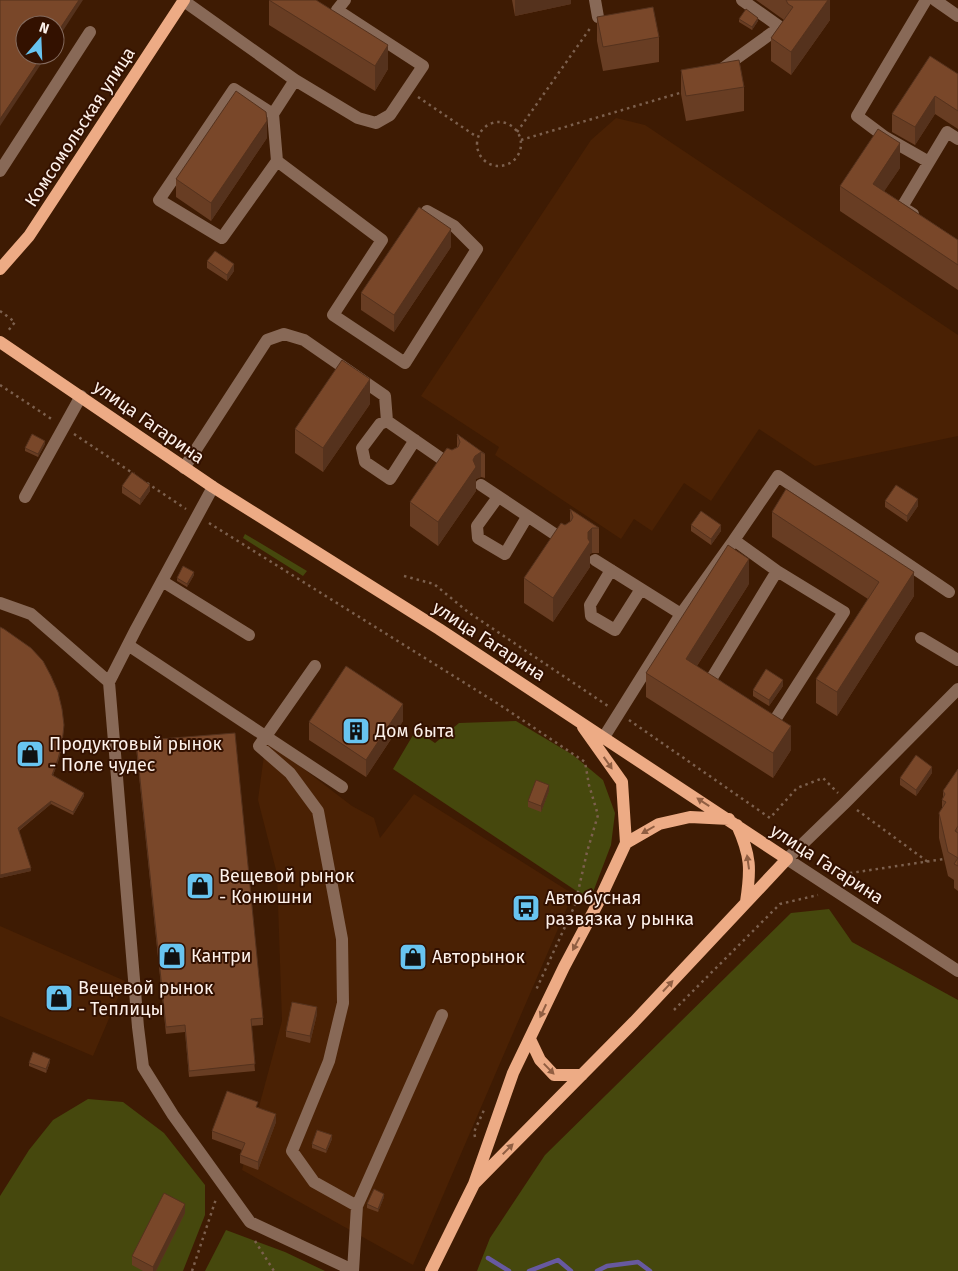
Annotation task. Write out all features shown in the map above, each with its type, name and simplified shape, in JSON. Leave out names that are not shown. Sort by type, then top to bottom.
[{"type":"main road","name":"Комсомольская улица","points":[[0,269],[29,236],[184,1]]},
{"type":"main road","name":"улица Гагарина","points":[[0,342],[82,396],[213,488],[439,629],[787,859]]},
{"type":"main road","points":[[431,1271],[474,1184],[513,1073],[626,843],[622,782],[580,723]]},
{"type":"main road","points":[[626,843],[659,824],[690,817],[733,822],[746,846],[750,874],[746,902]]},
{"type":"main road","points":[[474,1184],[634,1022],[787,859]]},
{"type":"main road","points":[[530,1040],[540,1060],[554,1075],[582,1075]]},
{"type":"street","points":[[184,1],[295,80],[358,118],[376,123],[390,115],[423,66],[337,10],[344,0]]},
{"type":"street","points":[[596,0],[598,17]]},
{"type":"street","points":[[717,72],[780,27],[742,0]]},
{"type":"street","points":[[926,0],[857,116],[885,137],[929,162]]},
{"type":"street","points":[[935,0],[958,16]]},
{"type":"street","points":[[0,171],[90,32]]},
{"type":"street","points":[[273,114],[234,89],[159,200],[222,238],[278,161],[273,114],[295,80]]},
{"type":"street","points":[[926,222],[902,207],[947,132],[958,139]]},
{"type":"street","points":[[278,161],[382,240],[333,314],[405,363],[478,249],[454,226],[427,211]]},
{"type":"street","points":[[184,468],[267,340],[284,334],[304,340],[385,396],[387,421]]},
{"type":"street","points":[[25,497],[82,396]]},
{"type":"street","points":[[387,421],[452,466]]},
{"type":"street","points":[[387,421],[380,424],[362,448],[365,462],[390,479],[415,440]]},
{"type":"street","points":[[604,737],[681,614],[778,476],[949,592]]},
{"type":"street","points":[[480,485],[565,541]]},
{"type":"street","points":[[213,488],[109,682],[137,1018],[143,1067],[173,1115],[250,1222],[344,1266],[347,1271]]},
{"type":"street","points":[[498,497],[477,526],[478,538],[505,554],[527,517]]},
{"type":"street","points":[[734,540],[777,570],[844,612],[773,723],[757,712]]},
{"type":"street","points":[[595,560],[681,614]]},
{"type":"street","points":[[611,570],[590,605],[591,616],[616,630],[641,589]]},
{"type":"street","points":[[726,692],[710,681],[777,570]]},
{"type":"street","points":[[162,581],[249,635]]},
{"type":"street","points":[[0,603],[31,614],[109,682]]},
{"type":"street","points":[[921,638],[958,660]]},
{"type":"street","points":[[128,645],[342,787]]},
{"type":"street","points":[[315,666],[259,746],[290,773],[318,811],[342,939],[343,1003],[329,1061],[292,1151],[314,1182],[357,1206]]},
{"type":"street","points":[[787,859],[958,689]]},
{"type":"street","name":"улица Гагарина","points":[[787,859],[958,971]]},
{"type":"street","points":[[352,1271],[357,1206],[442,1015]]},
{"type":"path","points":[[517,132],[598,17]]},
{"type":"path","points":[[408,90],[477,137]]},
{"type":"path","points":[[521,140],[685,92]]},
{"type":"path","points":[[495,122],[510,125],[517,132],[521,140],[521,150],[513,162],[499,167],[492,166],[480,157],[477,150],[477,137],[482,129],[495,122]]},
{"type":"path","points":[[0,310],[15,322],[0,342]]},
{"type":"path","points":[[0,386],[139,477]]},
{"type":"path","points":[[147,483],[500,705],[585,762],[589,785],[598,815],[575,905],[533,998]]},
{"type":"path","points":[[404,576],[434,584],[468,612],[619,713],[770,818],[797,788],[823,778],[846,802],[928,862]]},
{"type":"path","points":[[674,1010],[780,904],[817,895],[836,875],[944,859]]},
{"type":"path","points":[[476,1143],[474,1132],[486,1105]]},
{"type":"path","points":[[192,1271],[222,1183]]},
{"type":"path","points":[[255,1241],[274,1271]]},
{"type":"shaded area","points":[[616,118],[645,125],[958,335],[958,436],[815,466],[759,429],[711,501],[684,483],[652,531],[634,519],[621,539],[495,455],[499,447],[421,396],[591,140]]},
{"type":"shaded area","points":[[245,534],[307,571],[303,576],[243,538]]},
{"type":"shaded area","points":[[516,721],[573,755],[603,780],[615,813],[611,845],[590,900],[393,769],[416,730],[435,743],[459,723]]},
{"type":"shaded area","name":"Авторынок","points":[[266,740],[352,806],[374,818],[380,838],[414,794],[573,894],[413,1265],[242,1170],[282,1021],[277,874],[258,800]]},
{"type":"shaded area","points":[[829,909],[852,942],[958,1000],[958,1271],[477,1271],[490,1238],[545,1155],[791,913]]},
{"type":"shaded area","name":"Вещевой рынок - Теплицы","points":[[0,926],[125,981],[93,1056],[0,1016]]},
{"type":"shaded area","points":[[88,1099],[123,1102],[164,1133],[205,1185],[205,1215],[183,1271],[0,1271],[0,1196],[29,1150],[53,1120]]},
{"type":"shaded area","points":[[226,1230],[285,1252],[325,1271],[205,1271]]},
{"type":"building","points":[[0,0],[79,0],[65,21],[65,15],[15,15],[15,65],[36,65],[0,119]]},
{"type":"building","points":[[269,0],[316,0],[388,45],[375,66]]},
{"type":"building","points":[[786,0],[828,0],[791,52],[771,38],[793,7]]},
{"type":"building","points":[[653,7],[659,37],[603,47],[597,17]]},
{"type":"building","points":[[746,9],[758,18],[752,27],[739,19]]},
{"type":"building","points":[[930,56],[958,74],[958,111],[935,96],[915,127],[892,114]]},
{"type":"building","points":[[739,60],[744,87],[686,96],[681,70]]},
{"type":"building","points":[[236,91],[266,112],[267,121],[211,203],[176,179]]},
{"type":"building","points":[[878,129],[900,143],[873,184],[958,240],[958,265],[840,186]]},
{"type":"building","points":[[419,207],[451,229],[394,315],[361,293]]},
{"type":"building","points":[[215,251],[234,264],[227,275],[207,261]]},
{"type":"building","points":[[342,360],[370,379],[323,448],[295,429]]},
{"type":"building","points":[[32,434],[45,441],[38,454],[25,448]]},
{"type":"building","points":[[457,434],[485,454],[481,452],[475,456],[473,460],[476,467],[438,522],[410,502],[447,448],[452,450],[458,447],[460,442]]},
{"type":"building","points":[[132,472],[150,485],[140,499],[122,486]]},
{"type":"building","points":[[896,485],[918,499],[907,516],[885,501]]},
{"type":"building","points":[[786,489],[914,572],[837,692],[816,679],[879,582],[772,512]]},
{"type":"building","points":[[570,509],[599,528],[592,528],[588,532],[590,542],[553,598],[524,578],[561,523],[565,525],[571,521],[573,517]]},
{"type":"building","points":[[701,511],[721,525],[711,539],[691,525]]},
{"type":"building","points":[[728,545],[749,559],[686,659],[791,726],[773,753],[646,673]]},
{"type":"building","points":[[183,566],[194,572],[187,584],[177,578]]},
{"type":"building","name":"Продуктовый рынок - Поле чудес","points":[[0,627],[31,648],[43,661],[51,676],[58,692],[64,725],[62,743],[52,775],[84,793],[73,812],[51,801],[18,828],[31,868],[0,875]]},
{"type":"building","name":"Дом быта","points":[[346,666],[403,704],[366,760],[309,722]]},
{"type":"building","points":[[766,669],[783,680],[769,700],[753,690]]},
{"type":"building","name":"Вещевой рынок - Конюшни","points":[[235,733],[263,1018],[251,1019],[255,1064],[189,1071],[185,1025],[166,1027],[136,741]]},
{"type":"building","points":[[916,755],[932,767],[916,790],[900,778]]},
{"type":"building","points":[[958,769],[958,826],[955,831],[958,833],[958,858],[948,852],[939,813],[946,802],[942,800],[945,794],[943,791]]},
{"type":"building","points":[[536,780],[549,785],[541,806],[528,801]]},
{"type":"building","points":[[958,858],[958,866],[954,864]]},
{"type":"building","points":[[292,1002],[317,1007],[310,1036],[286,1031]]},
{"type":"building","points":[[33,1052],[50,1059],[46,1069],[29,1063]]},
{"type":"building","points":[[227,1091],[258,1102],[256,1107],[276,1114],[258,1162],[240,1155],[245,1143],[212,1131]]},
{"type":"building","points":[[317,1130],[332,1135],[326,1150],[312,1144]]},
{"type":"building","points":[[374,1189],[384,1194],[378,1209],[367,1204]]},
{"type":"building","points":[[164,1193],[185,1204],[153,1267],[132,1256]]},
{"type":"waterway","points":[[488,1258],[509,1271]]},
{"type":"waterway","points":[[529,1271],[558,1260],[571,1271]]},
{"type":"waterway","points":[[597,1271],[607,1266],[638,1262],[650,1271]]},
{"type":"place","name":"Дом быта","points":[[356,731]]},
{"type":"place","name":"Продуктовый рынок - Поле чудес","points":[[30,754]]},
{"type":"place","name":"Вещевой рынок - Конюшни","points":[[200,886]]},
{"type":"place","name":"Автобусная развязка у рынка","points":[[526,908]]},
{"type":"place","name":"Кантри","points":[[172,956]]},
{"type":"place","name":"Авторынок","points":[[413,957]]},
{"type":"place","name":"Вещевой рынок - Теплицы","points":[[59,998]]}]
